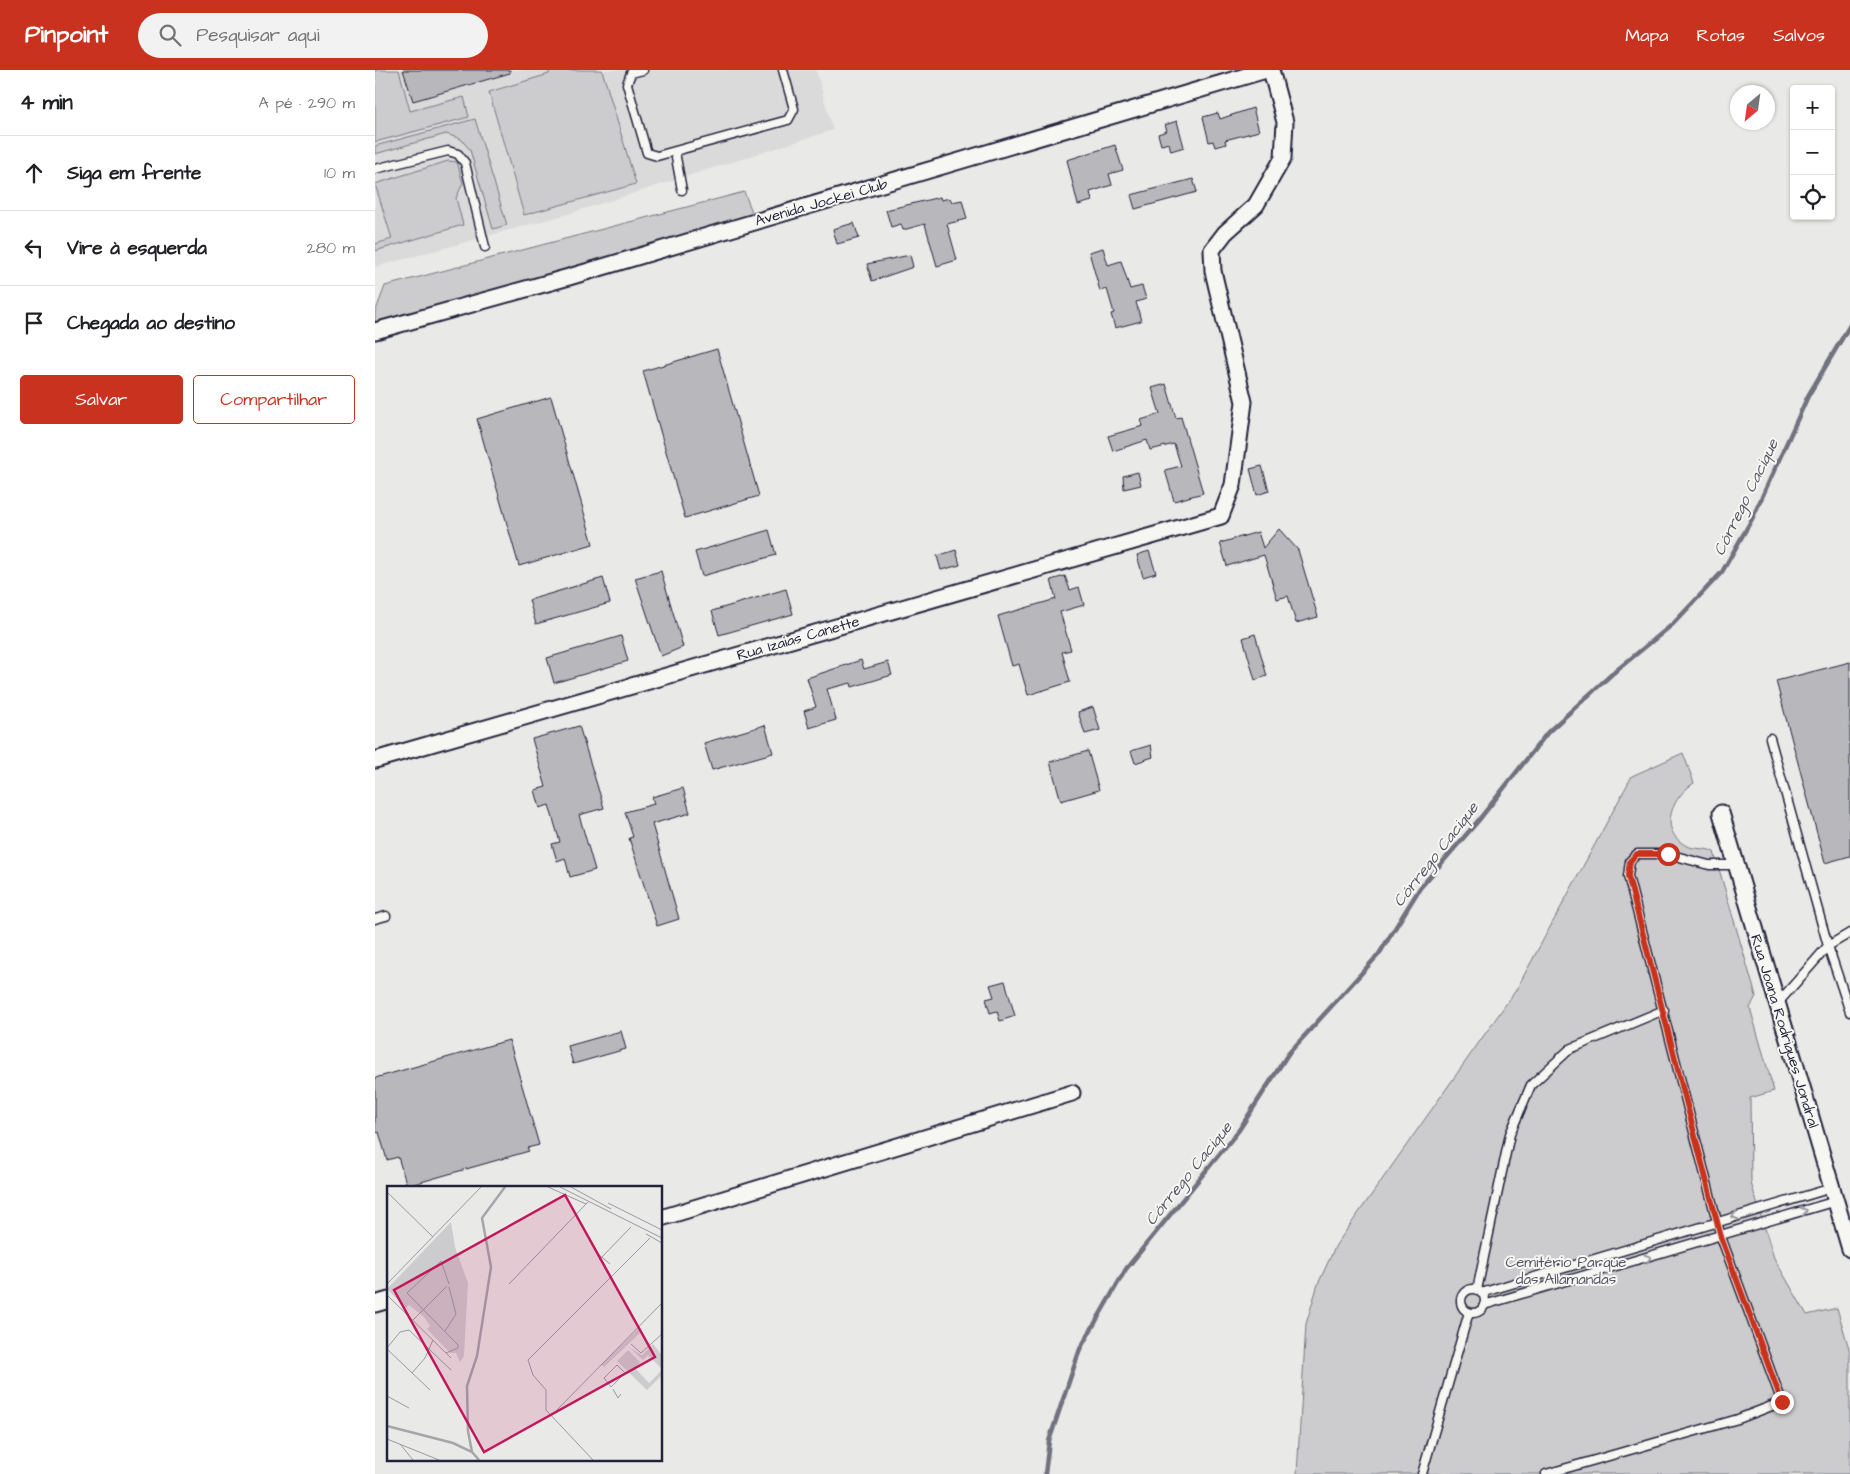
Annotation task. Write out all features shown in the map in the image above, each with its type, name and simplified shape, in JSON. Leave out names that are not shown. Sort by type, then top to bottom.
[{"type":"street","name":"Avenida Jockei Club","points":[[375,331],[569,277],[1266,70]]},
{"type":"street","name":"Rua Izaias Canette","points":[[375,760],[1221,516],[1233,485],[1244,402],[1213,271],[1212,250],[1225,233],[1257,205],[1283,158],[1285,122],[1271,70]]},
{"type":"street","name":"Rua Joana Rodrigues Jondral","points":[[1721,813],[1850,1249]]},
{"type":"street","points":[[663,1217],[1072,1093]]},
{"type":"lane","points":[[643,70],[631,73],[627,84],[647,153],[657,156],[788,120],[794,109],[783,70]]},
{"type":"lane","points":[[375,169],[447,151],[457,154],[465,163],[485,247]]},
{"type":"lane","points":[[675,152],[682,190]]},
{"type":"lane","points":[[1770,738],[1827,946],[1850,1012]]},
{"type":"lane","points":[[1546,1474],[1738,1419],[1782,1402],[1721,1237],[1628,876],[1630,861],[1637,854],[1668,854],[1709,865],[1736,865]]},
{"type":"lane","points":[[375,919],[386,916]]},
{"type":"lane","points":[[1777,1004],[1827,946],[1850,933]]},
{"type":"lane","points":[[1484,1306],[1485,1301],[1479,1292],[1510,1134],[1531,1085],[1570,1049],[1664,1010]]},
{"type":"lane","points":[[1834,1194],[1721,1237],[1484,1306],[1477,1312],[1469,1312],[1462,1306],[1462,1297],[1468,1291],[1479,1292],[1717,1221],[1834,1194]]},
{"type":"lane","points":[[1422,1474],[1469,1312]]},
{"type":"shaded area","points":[[375,70],[816,70],[833,130],[568,214],[375,267]]},
{"type":"green space","points":[[375,70],[399,70],[410,111],[464,97],[469,117],[375,142]]},
{"type":"green space","points":[[549,70],[602,70],[636,184],[524,215],[489,92],[549,74]]},
{"type":"green space","points":[[475,119],[507,225],[493,229],[470,150],[461,139],[446,134],[375,154],[375,146]]},
{"type":"green space","points":[[448,161],[457,162],[463,183],[456,198],[463,225],[375,251],[375,244],[392,239],[375,184]]},
{"type":"green space","points":[[744,192],[755,219],[375,324],[375,313],[385,286]]},
{"type":"green space","name":"Cemitério Parque das Allamandas","points":[[1683,753],[1694,783],[1686,789],[1674,805],[1670,823],[1672,832],[1678,840],[1687,846],[1714,852],[1756,996],[1750,1008],[1774,1091],[1750,1098],[1751,1183],[1774,1258],[1807,1315],[1837,1308],[1850,1352],[1850,1474],[1297,1474],[1306,1324],[1318,1284],[1336,1245],[1516,990],[1632,776]]},
{"type":"building","points":[[403,70],[510,70],[510,73],[413,101]]},
{"type":"building","points":[[1253,108],[1259,131],[1225,140],[1226,144],[1215,147],[1213,141],[1209,142],[1203,117],[1218,113],[1220,119]]},
{"type":"building","points":[[1177,121],[1184,147],[1171,151],[1169,143],[1161,145],[1158,134],[1167,131],[1165,125]]},
{"type":"building","points":[[1115,145],[1123,170],[1109,174],[1112,185],[1090,192],[1092,201],[1078,205],[1067,160]]},
{"type":"building","points":[[1193,179],[1197,192],[1135,209],[1131,195]]},
{"type":"building","points":[[940,197],[941,200],[950,198],[952,202],[962,200],[967,219],[947,224],[957,260],[937,266],[925,224],[903,230],[901,224],[891,227],[886,210]]},
{"type":"building","points":[[854,223],[859,238],[837,244],[833,229]]},
{"type":"building","points":[[1103,248],[1108,265],[1121,261],[1130,289],[1142,286],[1146,299],[1136,302],[1141,321],[1115,328],[1111,314],[1114,313],[1107,289],[1100,291],[1089,252]]},
{"type":"building","points":[[910,255],[913,267],[872,281],[867,264]]},
{"type":"building","points":[[717,349],[759,496],[685,518],[643,371]]},
{"type":"building","points":[[1166,384],[1176,418],[1181,417],[1203,493],[1174,501],[1165,470],[1181,466],[1174,444],[1150,450],[1147,440],[1113,451],[1108,436],[1143,426],[1141,420],[1160,414],[1152,388]]},
{"type":"building","points":[[551,397],[593,544],[519,566],[477,419]]},
{"type":"building","points":[[1262,466],[1269,491],[1257,495],[1250,469]]},
{"type":"building","points":[[1138,472],[1141,485],[1124,489],[1123,476]]},
{"type":"building","points":[[1279,529],[1298,550],[1318,617],[1296,623],[1288,596],[1277,599],[1264,555],[1227,566],[1220,543],[1258,532],[1263,548]]},
{"type":"building","points":[[769,530],[776,555],[702,576],[695,552]]},
{"type":"building","points":[[956,550],[960,565],[941,570],[937,556]]},
{"type":"building","points":[[1149,551],[1156,573],[1143,577],[1137,555]]},
{"type":"building","points":[[661,571],[683,647],[661,656],[635,578]]},
{"type":"building","points":[[1065,576],[1070,590],[1079,587],[1084,605],[1060,612],[1071,650],[1062,652],[1070,682],[1028,695],[1019,664],[1012,666],[998,616],[1056,599],[1051,580]]},
{"type":"building","points":[[603,578],[610,603],[536,624],[529,600]]},
{"type":"building","points":[[786,589],[793,614],[719,635],[712,611]]},
{"type":"building","points":[[1255,634],[1267,676],[1255,680],[1243,638]]},
{"type":"building","points":[[621,636],[628,661],[554,683],[547,658]]},
{"type":"building","points":[[861,660],[864,669],[888,662],[892,675],[852,687],[851,683],[827,689],[836,720],[809,728],[804,711],[816,707],[807,678]]},
{"type":"building","points":[[1850,662],[1850,856],[1825,863],[1776,681]]},
{"type":"building","points":[[1093,707],[1100,730],[1085,734],[1078,712]]},
{"type":"building","points":[[765,725],[773,753],[712,770],[704,743]]},
{"type":"building","points":[[579,726],[604,808],[579,815],[595,870],[570,877],[565,858],[557,861],[552,844],[560,842],[549,805],[540,808],[535,790],[546,787],[532,739]]},
{"type":"building","points":[[1151,745],[1153,757],[1135,763],[1131,751]]},
{"type":"building","points":[[1088,751],[1099,790],[1061,801],[1050,762]]},
{"type":"building","points":[[683,788],[690,813],[652,824],[679,919],[657,926],[629,838],[633,837],[625,812],[654,804],[652,797]]},
{"type":"building","points":[[1005,981],[1015,1016],[1000,1021],[997,1011],[990,1013],[986,999],[994,997],[990,985]]},
{"type":"building","points":[[621,1031],[626,1049],[573,1064],[568,1046]]},
{"type":"building","points":[[509,1040],[539,1145],[527,1148],[529,1151],[407,1186],[398,1157],[387,1160],[379,1132],[375,1133],[375,1078]]},
{"type":"waterway","name":"Córrego Cacique","points":[[1045,1474],[1049,1441],[1080,1349],[1126,1269],[1239,1130],[1288,1054],[1379,954],[1420,888],[1478,821],[1548,732],[1612,674],[1673,624],[1722,572],[1752,519],[1808,396],[1850,325]]},
{"type":"route","points":[[1668,854],[1637,854],[1630,861],[1628,876],[1721,1237],[1782,1402]]}]
